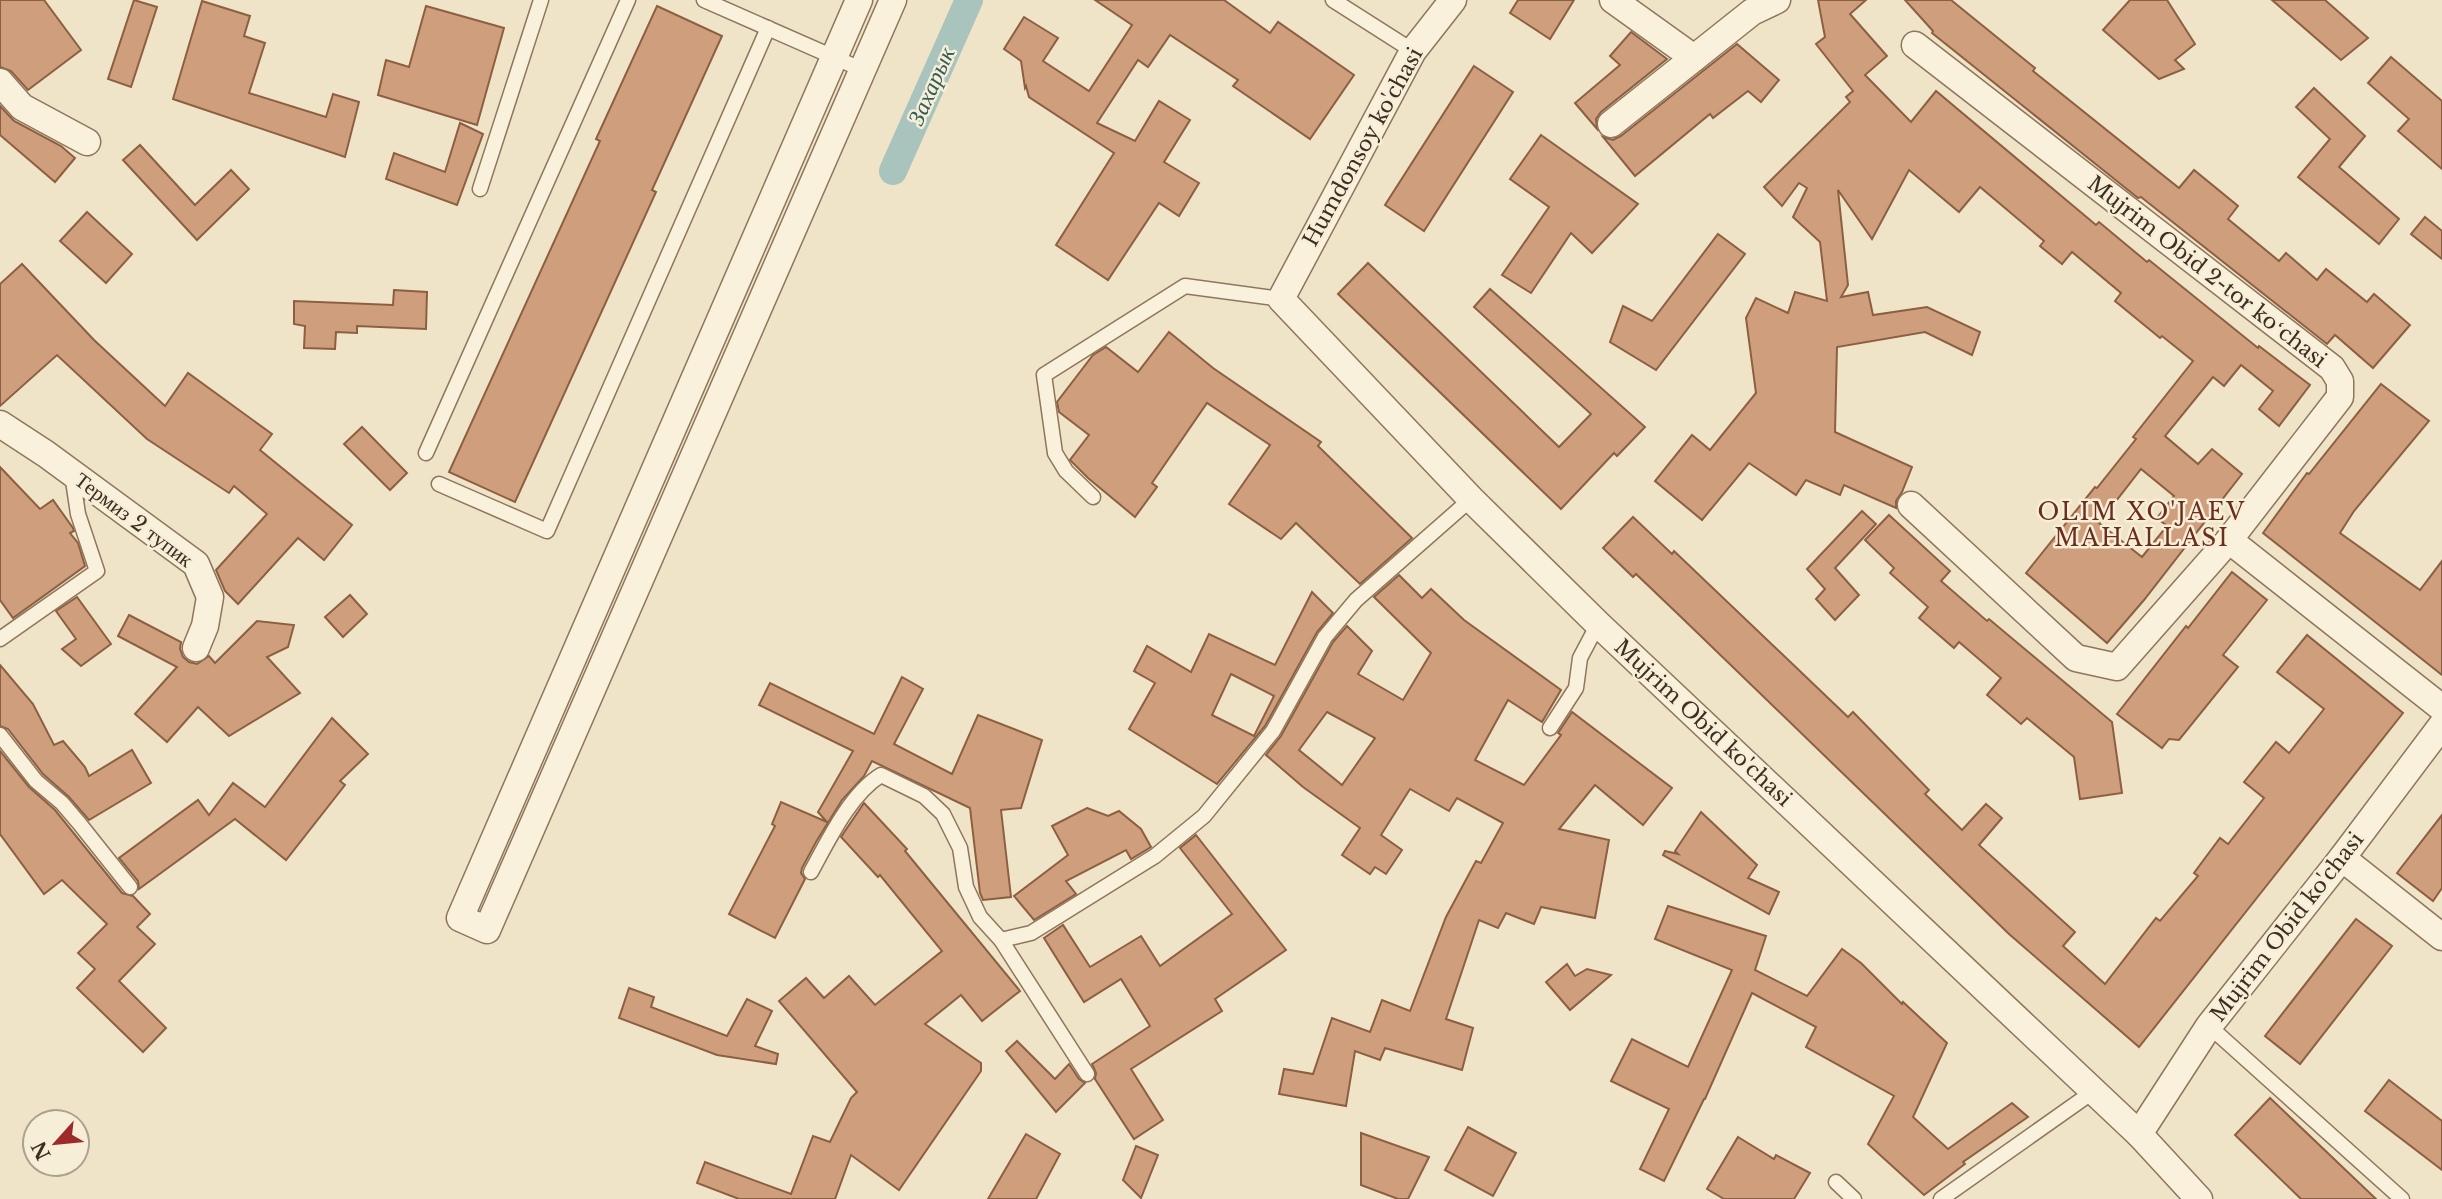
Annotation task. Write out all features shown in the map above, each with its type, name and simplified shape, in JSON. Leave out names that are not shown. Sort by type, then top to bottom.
[{"type":"street","points":[[859,0],[460,918],[487,930],[893,0]]},
{"type":"street","name":"Humdonsoy ko'chasi","points":[[1281,299],[1413,51],[1453,0]]},
{"type":"street","points":[[1613,0],[1693,58]]},
{"type":"street","points":[[1611,124],[1752,12],[1776,0]]},
{"type":"street","name":"Mujrim Obid 2-tor koʻchasi","points":[[1911,505],[2076,658],[2117,667],[2229,540],[2340,397],[2340,381],[2332,368],[1915,45]]},
{"type":"street","points":[[0,82],[22,107],[88,142]]},
{"type":"street","name":"Mujrim Obid ko'chasi","points":[[1281,299],[1471,499],[1598,624],[2139,1134],[2199,1199]]},
{"type":"street","name":"Термиз 2 тупик","points":[[0,424],[196,564],[209,597],[205,626],[196,648]]},
{"type":"street","points":[[2229,540],[2442,708]]},
{"type":"street","name":"Mujrim Obid ko'chasi","points":[[2139,1134],[2209,1026],[2342,858],[2442,725]]},
{"type":"street","points":[[2342,858],[2442,937]]},
{"type":"lane","points":[[480,189],[541,0]]},
{"type":"lane","points":[[426,453],[628,0]]},
{"type":"lane","points":[[704,0],[863,70]]},
{"type":"lane","points":[[1333,0],[1413,51]]},
{"type":"lane","points":[[439,484],[547,531],[768,28]]},
{"type":"lane","points":[[1093,497],[1066,471],[1055,453],[1044,375],[1185,286],[1281,299]]},
{"type":"lane","points":[[0,639],[97,571],[78,514],[72,473]]},
{"type":"lane","points":[[1001,940],[1031,933],[1155,856],[1204,816],[1273,731],[1325,637],[1356,600],[1471,499]]},
{"type":"lane","points":[[1550,728],[1576,688],[1580,658],[1598,624]]},
{"type":"lane","points":[[0,735],[36,781],[62,803],[130,887]]},
{"type":"lane","points":[[811,872],[835,828],[868,783],[881,775],[924,796],[943,814],[960,848],[966,887],[980,917],[1001,940],[1087,1073]]},
{"type":"lane","points":[[2209,1026],[2402,1199]]},
{"type":"lane","points":[[1941,1199],[2094,1091]]},
{"type":"lane","points":[[1836,1182],[1854,1199]]},
{"type":"building","points":[[0,0],[44,0],[81,50],[28,90],[11,71],[0,67]]},
{"type":"building","points":[[134,0],[157,7],[131,87],[108,79]]},
{"type":"building","points":[[1095,0],[1224,0],[1270,33],[1278,22],[1354,75],[1310,139],[1233,86],[1238,80],[1170,35],[1148,67],[1138,60],[1097,123],[1135,141],[1159,101],[1190,120],[1164,162],[1199,183],[1179,216],[1159,203],[1108,280],[1056,245],[1114,153],[1029,97],[1021,61],[1004,49],[1024,17],[1058,38],[1043,61],[1089,91],[1132,25]]},
{"type":"building","points":[[1518,0],[1574,0],[1550,39],[1510,13]]},
{"type":"building","points":[[1818,0],[1866,0],[1850,14],[1887,56],[1865,75],[1911,122],[1936,91],[2096,225],[2099,222],[2258,348],[2259,346],[2310,385],[2279,426],[2259,409],[2273,391],[2241,365],[2224,386],[2213,377],[2165,436],[2198,464],[2212,449],[2242,474],[2107,643],[2026,573],[2136,439],[2133,437],[2193,361],[2115,301],[2121,293],[2072,252],[2062,264],[2040,246],[2044,241],[1980,187],[1959,212],[1909,170],[1872,239],[1838,190],[1848,285],[1841,297],[1868,292],[1873,315],[1927,307],[1980,332],[1972,355],[1925,332],[1837,347],[1835,432],[1912,467],[1896,501],[1896,508],[1844,485],[1840,495],[1806,480],[1796,495],[1749,463],[1702,520],[1655,481],[1692,435],[1710,450],[1756,393],[1746,318],[1756,298],[1788,313],[1795,292],[1827,301],[1820,242],[1793,217],[1807,188],[1799,183],[1782,206],[1764,187],[1850,102],[1846,97],[1853,91],[1816,44],[1825,37]],"holes":[[[2141,469],[2174,496],[2157,518],[2167,526],[2142,557],[2099,523]]]},
{"type":"building","points":[[1905,0],[1951,0],[2035,68],[2033,71],[2179,188],[2194,170],[2238,206],[2228,219],[2279,261],[2286,253],[2317,280],[2326,269],[2367,302],[2374,294],[2410,325],[2373,368],[2335,335],[2327,344],[2141,197],[2138,198],[1932,33]]},
{"type":"building","points":[[2130,0],[2167,0],[2195,44],[2175,60],[2184,69],[2159,79],[2103,30]]},
{"type":"building","points":[[2272,0],[2325,0],[2368,38],[2341,60]]},
{"type":"building","points":[[202,1],[250,16],[244,36],[265,43],[249,93],[326,117],[333,94],[359,102],[345,157],[173,99]]},
{"type":"building","points":[[426,6],[504,28],[477,125],[378,95],[386,60],[409,67]]},
{"type":"building","points":[[657,6],[722,36],[652,190],[656,192],[515,502],[449,472],[600,141],[596,139]]},
{"type":"building","points":[[1631,32],[1667,59],[1601,112],[1596,119],[1597,129],[1575,103],[1620,65],[1610,56]]},
{"type":"building","points":[[1737,44],[1779,80],[1761,102],[1748,91],[1713,118],[1710,114],[1635,176],[1603,137],[1613,140],[1621,136]]},
{"type":"building","points":[[2391,57],[2442,101],[2442,169],[2398,131],[2409,119],[2368,83]]},
{"type":"building","points":[[1474,66],[1513,92],[1424,231],[1385,205]]},
{"type":"building","points":[[2314,88],[2365,136],[2339,167],[2399,219],[2379,244],[2298,177],[2330,139],[2296,107]]},
{"type":"building","points":[[0,106],[14,121],[61,146],[75,158],[55,182],[0,135]]},
{"type":"building","points":[[460,123],[483,134],[457,205],[386,179],[394,153],[445,172]]},
{"type":"building","points":[[1541,135],[1638,204],[1592,253],[1571,233],[1531,293],[1502,275],[1549,207],[1510,179]]},
{"type":"building","points":[[140,145],[195,205],[231,170],[249,189],[197,240],[123,160]]},
{"type":"building","points":[[87,212],[132,254],[106,283],[60,241]]},
{"type":"building","points":[[2425,217],[2442,231],[2442,259],[2411,234]]},
{"type":"building","points":[[1718,234],[1745,254],[1656,370],[1610,342],[1623,306],[1652,321]]},
{"type":"building","points":[[1368,263],[1559,447],[1591,414],[1474,307],[1490,289],[1645,427],[1617,456],[1614,453],[1561,509],[1338,294]]},
{"type":"building","points":[[22,264],[94,340],[165,406],[188,373],[272,434],[260,450],[352,525],[324,560],[298,538],[238,604],[225,591],[216,570],[267,514],[234,486],[229,493],[147,439],[57,355],[0,406],[0,284]]},
{"type":"building","points":[[394,290],[427,292],[426,329],[357,326],[357,333],[336,332],[335,349],[304,348],[305,326],[294,324],[294,301],[393,305]]},
{"type":"building","points":[[1169,332],[1213,368],[1321,442],[1318,446],[1412,538],[1360,584],[1296,523],[1281,539],[1229,504],[1270,445],[1207,403],[1152,483],[1157,487],[1135,517],[1088,478],[1070,460],[1089,435],[1059,412],[1057,402],[1093,355],[1106,347],[1138,372]]},
{"type":"building","points":[[2381,384],[2429,421],[2354,511],[2340,533],[2420,590],[2442,561],[2442,675],[2263,533],[2307,473],[2309,474]]},
{"type":"building","points":[[362,427],[407,473],[390,490],[344,444]]},
{"type":"building","points":[[0,467],[40,509],[53,500],[73,528],[74,531],[70,533],[78,543],[85,566],[13,618],[0,600]]},
{"type":"building","points":[[1862,511],[1876,524],[1835,568],[1859,595],[1835,620],[1816,599],[1825,589],[1807,569]]},
{"type":"building","points":[[1889,515],[1950,571],[1941,581],[2112,722],[2122,793],[2080,799],[2074,757],[2027,718],[2021,724],[1987,695],[2001,678],[1959,642],[1954,648],[1919,618],[1928,607],[1890,573],[1894,568],[1865,540]]},
{"type":"building","points":[[1633,517],[1672,554],[1674,551],[1848,717],[1853,712],[1929,790],[1925,794],[1962,830],[1986,804],[2002,818],[1979,845],[2075,932],[2063,946],[2105,984],[2156,918],[2160,921],[2198,876],[2194,873],[2220,838],[2228,844],[2264,798],[2244,782],[2276,742],[2289,753],[2324,709],[2277,672],[2307,635],[2403,713],[2139,1047],[2009,934],[1636,574],[1633,577],[1603,548]]},
{"type":"building","points":[[2232,572],[2267,600],[2223,655],[2238,667],[2179,740],[2169,739],[2162,748],[2117,714]]},
{"type":"building","points":[[1399,575],[1422,598],[1431,589],[1464,620],[1561,690],[1542,722],[1508,700],[1475,760],[1524,785],[1561,735],[1558,733],[1572,712],[1672,788],[1643,825],[1595,785],[1559,829],[1609,840],[1595,918],[1541,907],[1534,924],[1506,913],[1498,928],[1479,920],[1446,1019],[1473,1028],[1462,1070],[1385,1048],[1380,1060],[1355,1051],[1346,1106],[1279,1094],[1284,1069],[1313,1074],[1332,1018],[1370,1032],[1382,1000],[1410,1011],[1446,917],[1476,861],[1481,863],[1503,823],[1457,798],[1449,811],[1410,789],[1381,835],[1402,850],[1386,874],[1375,867],[1370,874],[1342,855],[1360,828],[1303,787],[1266,755],[1281,736],[1333,642],[1347,626],[1372,651],[1358,674],[1403,700],[1431,653],[1374,597]],"holes":[[[1327,712],[1375,738],[1342,785],[1299,750]]]},
{"type":"building","points":[[1312,592],[1333,613],[1317,632],[1265,726],[1217,784],[1129,729],[1155,683],[1134,671],[1147,646],[1191,672],[1209,634],[1275,665]],"holes":[[[1231,674],[1274,696],[1254,736],[1212,715]]]},
{"type":"building","points":[[350,595],[367,614],[343,637],[325,617]]},
{"type":"building","points":[[77,597],[111,644],[81,666],[62,649],[76,639],[56,611]]},
{"type":"building","points":[[129,615],[181,642],[183,657],[197,664],[209,656],[215,663],[257,621],[294,625],[288,647],[267,657],[300,693],[229,736],[198,707],[167,742],[135,714],[177,667],[118,636]]},
{"type":"building","points":[[0,665],[33,704],[54,745],[63,741],[85,767],[89,776],[132,750],[151,783],[89,820],[69,797],[43,774],[8,729],[0,726]]},
{"type":"building","points":[[902,677],[923,689],[894,744],[952,774],[978,715],[1042,740],[1021,808],[1001,810],[1011,897],[983,900],[970,808],[872,761],[864,776],[842,800],[816,842],[802,868],[801,873],[805,879],[775,938],[729,914],[775,826],[772,824],[781,802],[827,822],[818,812],[853,751],[759,705],[770,683],[874,734]]},
{"type":"building","points":[[332,718],[368,754],[340,781],[345,785],[286,860],[235,819],[139,889],[138,881],[119,858],[198,800],[209,815],[233,783],[265,807]]},
{"type":"building","points":[[0,751],[29,787],[55,810],[122,893],[133,896],[150,914],[137,927],[155,944],[119,981],[166,1028],[143,1052],[77,988],[95,969],[78,953],[107,924],[62,880],[44,894],[0,834]]},
{"type":"building","points":[[864,803],[907,849],[905,851],[1020,991],[982,1021],[961,995],[925,1024],[981,1063],[981,1071],[899,1190],[851,1155],[835,1199],[739,1199],[697,1183],[705,1162],[791,1194],[813,1136],[830,1142],[851,1098],[857,1092],[779,1001],[806,978],[824,998],[849,976],[875,1005],[942,951],[880,875],[878,877],[841,837]]},
{"type":"building","points":[[1087,808],[1108,816],[1119,811],[1141,829],[1151,847],[1131,859],[1126,850],[1066,881],[1076,894],[1034,920],[1014,896],[1068,855],[1052,826]]},
{"type":"building","points":[[1701,812],[1757,865],[1748,878],[1779,892],[1769,914],[1663,855],[1665,851],[1678,854],[1675,851]]},
{"type":"building","points":[[2442,815],[2442,888],[2433,901],[2397,873]]},
{"type":"building","points":[[1196,835],[1286,950],[1215,999],[1222,1011],[1131,1069],[1163,1120],[1134,1139],[1095,1079],[1096,1073],[1092,1064],[1150,1026],[1121,979],[1084,1002],[1044,938],[1063,925],[1090,967],[1141,936],[1160,966],[1232,914],[1180,848]]},
{"type":"building","points":[[1668,906],[1766,936],[1755,970],[1807,996],[1842,949],[1861,963],[1947,1043],[1913,1117],[1948,1149],[2012,1103],[2028,1117],[1963,1162],[1965,1164],[1924,1195],[1868,1144],[1894,1096],[1806,1047],[1816,1027],[1752,993],[1705,1099],[1664,1181],[1640,1169],[1669,1109],[1611,1081],[1632,1039],[1688,1067],[1732,970],[1655,939]]},
{"type":"building","points":[[2356,919],[2392,946],[2300,1064],[2265,1036]]},
{"type":"building","points":[[1567,964],[1575,976],[1587,969],[1611,975],[1570,1010],[1546,982]]},
{"type":"building","points":[[629,988],[654,997],[651,1007],[727,1036],[747,999],[772,1011],[755,1046],[778,1054],[776,1064],[717,1055],[619,1018]]},
{"type":"building","points":[[1017,1041],[1055,1079],[1069,1064],[1085,1083],[1056,1112],[1006,1051]]},
{"type":"building","points":[[2389,1080],[2442,1121],[2442,1170],[2365,1111]]},
{"type":"building","points":[[2270,1098],[2376,1199],[2301,1199],[2235,1135]]},
{"type":"building","points":[[1468,1127],[1516,1153],[1493,1196],[1445,1170]]},
{"type":"building","points":[[1361,1133],[1429,1157],[1408,1199],[1398,1199],[1361,1185]]},
{"type":"building","points":[[1026,1134],[1060,1154],[1036,1199],[988,1199]]},
{"type":"building","points":[[1738,1137],[1774,1159],[1776,1155],[1810,1173],[1794,1199],[1724,1199],[1707,1189]]},
{"type":"building","points":[[1136,1146],[1158,1155],[1141,1198],[1123,1180]]},
{"type":"waterway","name":"Захарык","points":[[893,171],[969,0]]},
{"type":"district","name":"OLIM XO'JAEV MAHALLASI","points":[[2142,525]]}]
